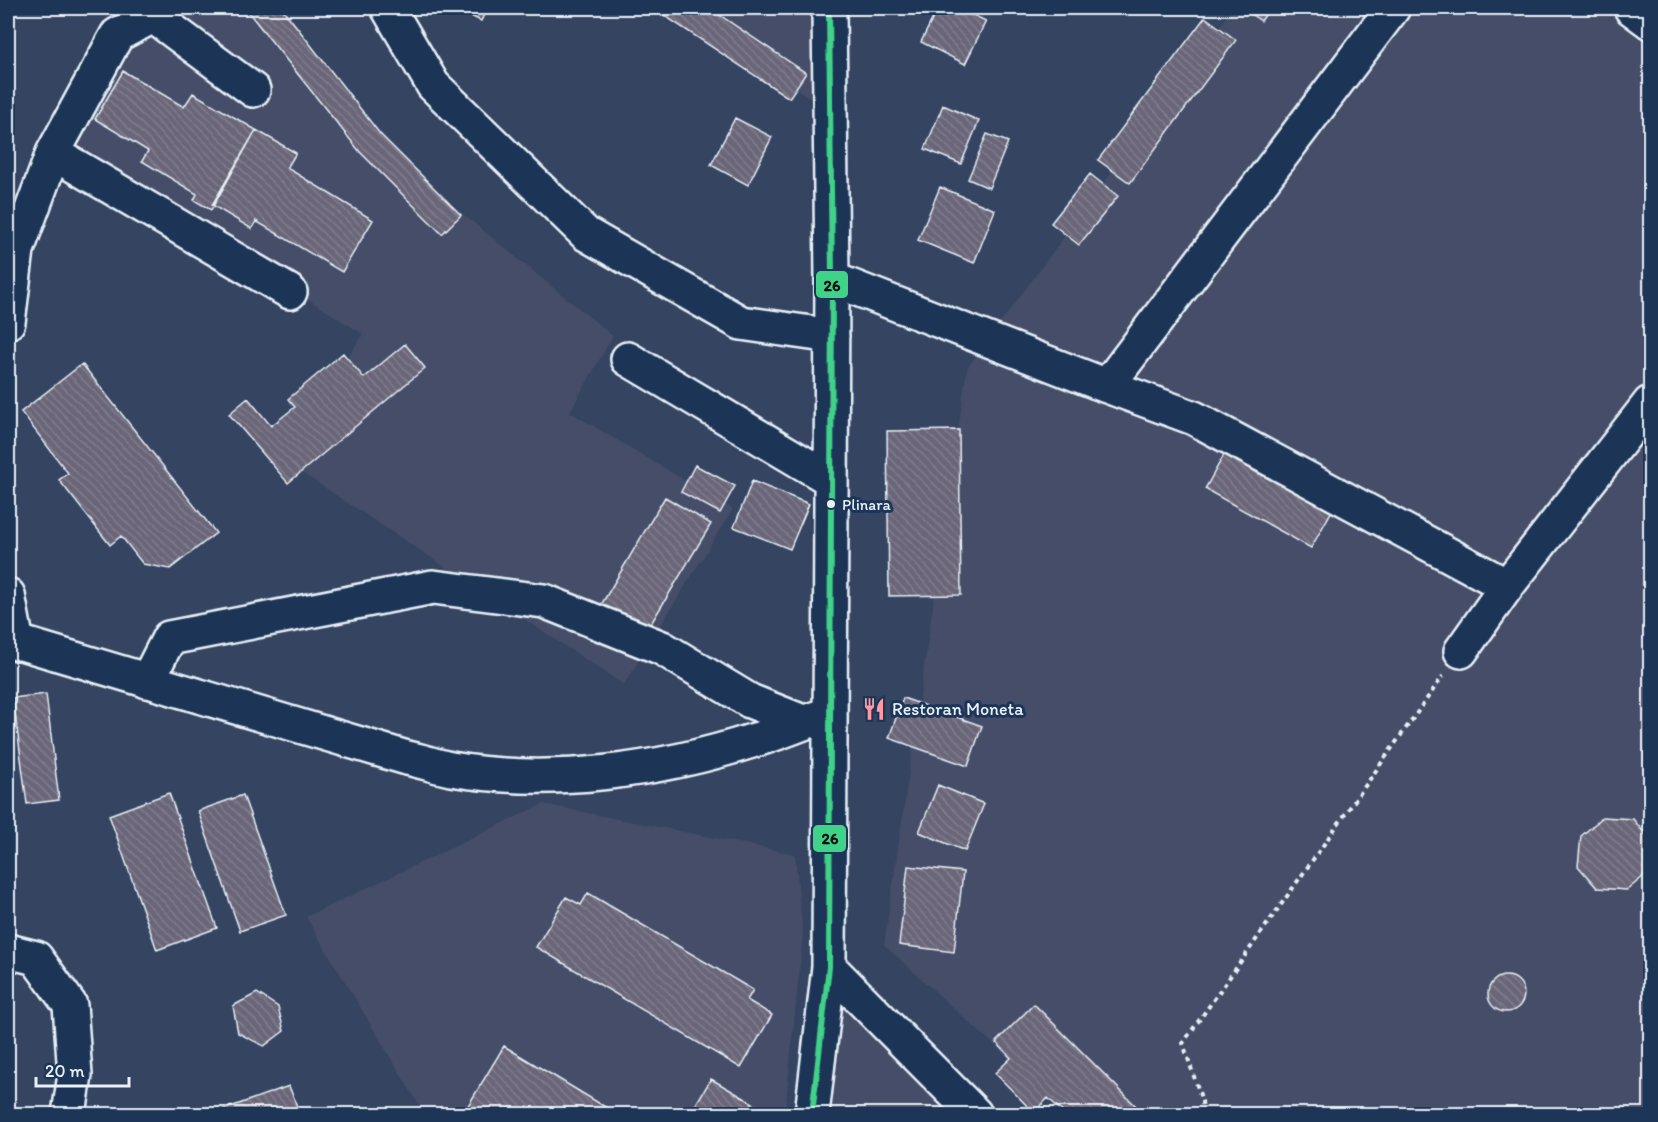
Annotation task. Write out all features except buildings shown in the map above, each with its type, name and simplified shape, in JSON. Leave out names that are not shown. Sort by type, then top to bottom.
[{"type":"street","points":[[388,8],[433,85],[586,234],[741,323],[831,336]]},
{"type":"street","points":[[812,1114],[829,967],[815,718],[830,478],[832,279],[829,8]]},
{"type":"street","points":[[1107,386],[1394,8]]},
{"type":"street","points":[[1631,8],[1650,22]]},
{"type":"street","points":[[8,322],[17,250],[53,153],[117,35],[153,16],[253,90]]},
{"type":"street","points":[[53,153],[290,292]]},
{"type":"street","points":[[832,279],[1194,418],[1507,586]]},
{"type":"street","points":[[628,359],[830,478]]},
{"type":"street","points":[[1461,651],[1507,586],[1650,403]]},
{"type":"street","points":[[147,681],[169,638],[433,587],[544,601],[662,648],[750,701],[815,718]]},
{"type":"street","points":[[8,595],[12,641],[407,758],[451,768],[498,774],[573,775],[633,769],[689,759],[756,740],[815,718]]},
{"type":"street","points":[[8,951],[36,958],[70,1005],[75,1076],[69,1114]]},
{"type":"street","points":[[829,967],[975,1114]]},
{"type":"path","points":[[1203,1114],[1202,1101],[1183,1042],[1461,651]]},
{"type":"shaded area","points":[[133,8],[284,8],[394,158],[613,336],[570,412],[733,509],[624,685],[281,459],[363,334],[52,138]]},
{"type":"shaded area","points":[[680,8],[835,8],[836,116]]},
{"type":"shaded area","points":[[1233,8],[1650,8],[1650,1114],[1070,1114],[884,945],[967,368]]},
{"type":"shaded area","points":[[543,804],[795,854],[803,934],[785,1114],[435,1114],[419,1105],[306,917]]},
{"type":"shaded area","points":[[829,967],[975,1114],[812,1114]]},
{"type":"transit line","name":"26","points":[[812,1114],[829,967],[832,279],[829,8]]},
{"type":"place","name":"Plinara","points":[[831,504]]},
{"type":"place","name":"Restoran Moneta","points":[[874,709]]}]
